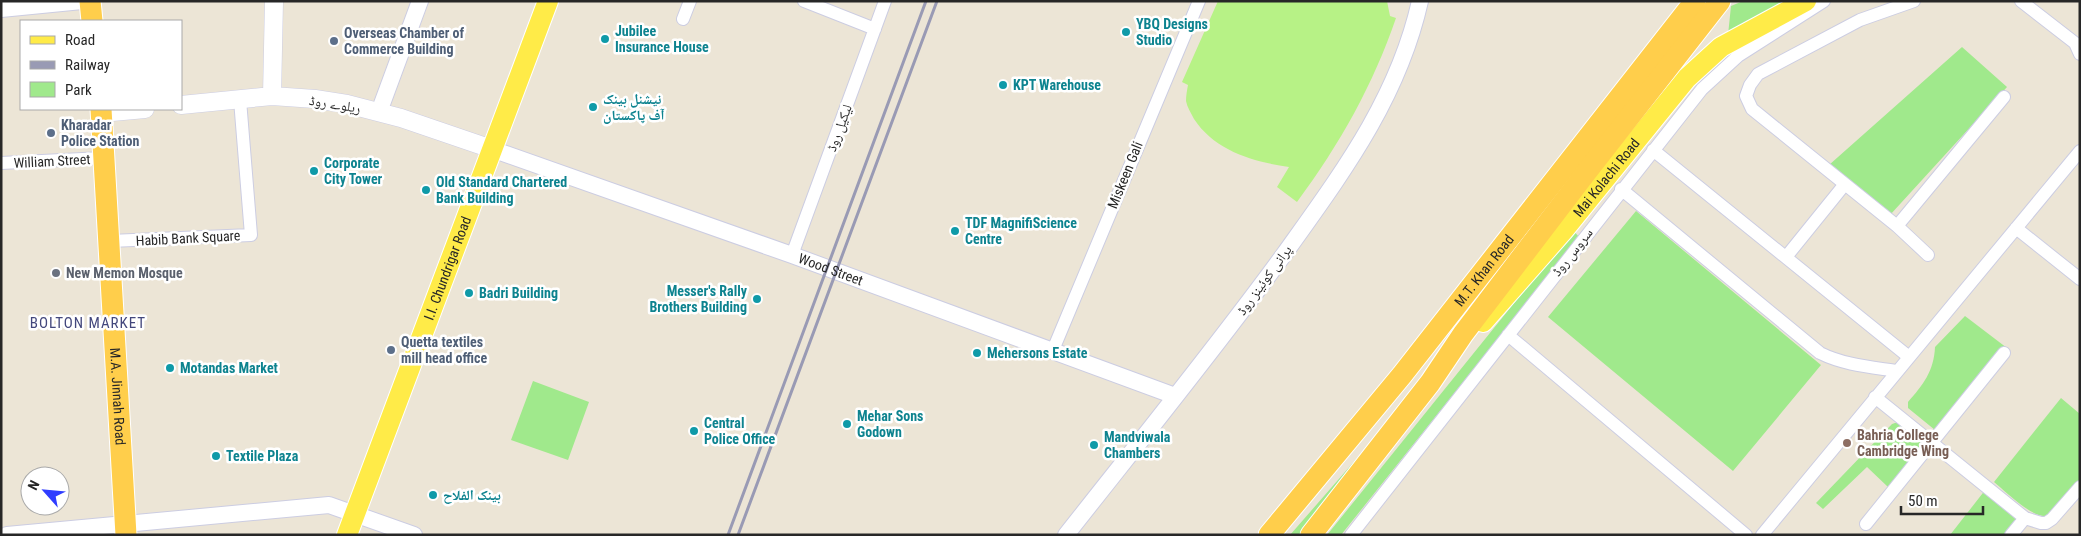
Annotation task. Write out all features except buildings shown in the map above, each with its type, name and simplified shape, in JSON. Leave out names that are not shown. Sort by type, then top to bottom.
[{"type":"highway","points":[[90,1],[92,20]]},
{"type":"highway","name":"M.T. Khan Road","points":[[1310,535],[1430,383],[1463,334],[1720,1]]},
{"type":"highway","name":"M.T. Khan Road","points":[[1269,535],[1393,386],[1689,9]]},
{"type":"highway","name":"M.A. Jinnah Road","points":[[101,111],[126,529]]},
{"type":"highway","points":[[1285,535],[1350,455],[1393,386]]},
{"type":"main road","points":[[272,96],[274,1]]},
{"type":"main road","name":"I.I. Chundrigar Road","points":[[488,148],[538,1]]},
{"type":"main road","name":"I.I. Chundrigar Road","points":[[337,535],[351,512],[488,148],[548,1]]},
{"type":"main road","points":[[1689,9],[1700,1]]},
{"type":"main road","name":"Mai Kolachi Road","points":[[1430,383],[1585,220],[1687,78],[1721,47],[1806,1]]},
{"type":"main road","name":"ریلوے روڈ","points":[[182,106],[272,96],[315,99],[379,112],[488,148]]},
{"type":"main road","points":[[101,111],[123,110]]},
{"type":"main road","name":"I.I. Chundrigar Road","points":[[347,535],[351,512]]},
{"type":"street","points":[[1,10],[82,1]]},
{"type":"street","points":[[379,112],[420,1]]},
{"type":"street","points":[[683,19],[690,1]]},
{"type":"street","points":[[804,1],[875,29]]},
{"type":"street","name":"لیکیل روڈ","points":[[792,255],[885,1]]},
{"type":"street","name":"Miskeen Gali","points":[[1053,350],[1199,1]]},
{"type":"street","name":"پرانی کوئینز روڈ","points":[[1066,535],[1251,298],[1354,157],[1396,75],[1415,24],[1420,1]]},
{"type":"street","name":"سروس روڈ","points":[[1351,535],[1508,335],[1585,220],[1622,189],[1702,89],[1738,56],[1824,1]]},
{"type":"street","points":[[1914,1],[1860,20],[1758,74],[1750,84],[1746,96],[1752,109],[1897,226],[1928,255]]},
{"type":"street","points":[[2021,1],[2075,43],[2080,54]]},
{"type":"street","points":[[1897,226],[2004,97]]},
{"type":"street","name":"Habib Bank Square","points":[[110,241],[250,235],[240,100]]},
{"type":"street","name":"Wood Street","points":[[488,148],[792,255],[1175,396]]},
{"type":"street","points":[[1653,150],[1909,357]]},
{"type":"street","points":[[1762,535],[2080,151]]},
{"type":"street","name":"William Street","points":[[1,163],[103,158]]},
{"type":"street","points":[[1786,257],[1845,184]]},
{"type":"street","points":[[1622,189],[1820,353],[1832,360],[1897,371]]},
{"type":"street","points":[[2016,228],[2080,279]]},
{"type":"street","points":[[1508,335],[1746,535]]},
{"type":"street","points":[[1866,524],[2004,353]]},
{"type":"street","points":[[1876,397],[2025,518],[2046,523],[2052,519],[2080,487]]},
{"type":"street","points":[[7,535],[126,529],[328,504],[414,535]]},
{"type":"street","points":[[2011,535],[2025,518]]},
{"type":"green space","points":[[1218,1],[1387,1],[1390,16],[1396,18],[1377,67],[1354,113],[1313,180],[1297,202],[1277,187],[1289,167],[1249,158],[1224,147],[1203,130],[1187,106],[1188,85],[1182,82]]},
{"type":"green space","points":[[1743,1],[1790,1],[1728,35],[1731,6]]},
{"type":"green space","points":[[1962,47],[2007,87],[1890,215],[1829,165]]},
{"type":"green space","points":[[1636,211],[1821,365],[1733,471],[1548,317]]},
{"type":"green space","points":[[1573,230],[1579,237],[1341,535],[1327,535]]},
{"type":"green space","points":[[1965,316],[2007,348],[1935,430],[1908,408],[1908,402],[1927,377],[1935,347]]},
{"type":"green space","points":[[533,381],[589,402],[568,460],[511,440]]},
{"type":"green space","points":[[1420,386],[1369,457],[1300,535],[1290,535]]},
{"type":"green space","points":[[2061,398],[2080,414],[2080,480],[2049,515],[2043,516],[2029,510],[1994,482]]},
{"type":"green space","points":[[1899,423],[1925,443],[1888,487],[1867,467],[1823,509],[1816,503],[1892,424]]},
{"type":"green space","points":[[1986,489],[2017,519],[2004,535],[1950,535]]},
{"type":"railway","points":[[728,535],[926,1]]},
{"type":"railway","points":[[738,535],[937,1]]},
{"type":"place","name":"YBQ Designs Studio","points":[[1126,32]]},
{"type":"place","name":"Jubilee Insurance House","points":[[605,39]]},
{"type":"place","name":"Overseas Chamber of Commerce Building","points":[[334,41]]},
{"type":"place","name":"KPT Warehouse","points":[[1003,85]]},
{"type":"place","name":"نیشنل بینک آف پاکستان","points":[[593,107]]},
{"type":"place","name":"Kharadar Police Station","points":[[51,133]]},
{"type":"place","name":"Corporate City Tower","points":[[314,171]]},
{"type":"place","name":"Old Standard Chartered Bank Building","points":[[426,190]]},
{"type":"place","name":"TDF MagnifiScience Centre","points":[[955,231]]},
{"type":"place","name":"New Memon Mosque","points":[[56,273]]},
{"type":"place","name":"Badri Building","points":[[469,293]]},
{"type":"place","name":"Messer's Rally Brothers Building","points":[[757,299]]},
{"type":"place","name":"Quetta textiles mill head office","points":[[391,350]]},
{"type":"place","name":"Mehersons Estate","points":[[977,353]]},
{"type":"place","name":"Motandas Market","points":[[170,368]]},
{"type":"place","name":"Mehar Sons Godown","points":[[847,424]]},
{"type":"place","name":"Central Police Office","points":[[694,431]]},
{"type":"place","name":"Bahria College Cambridge Wing","points":[[1847,443]]},
{"type":"place","name":"Mandviwala Chambers","points":[[1094,445]]},
{"type":"place","name":"Textile Plaza","points":[[216,456]]},
{"type":"place","name":"بینک الفلاح","points":[[433,495]]},
{"type":"district","name":"BOLTON MARKET","points":[[88,323]]}]
